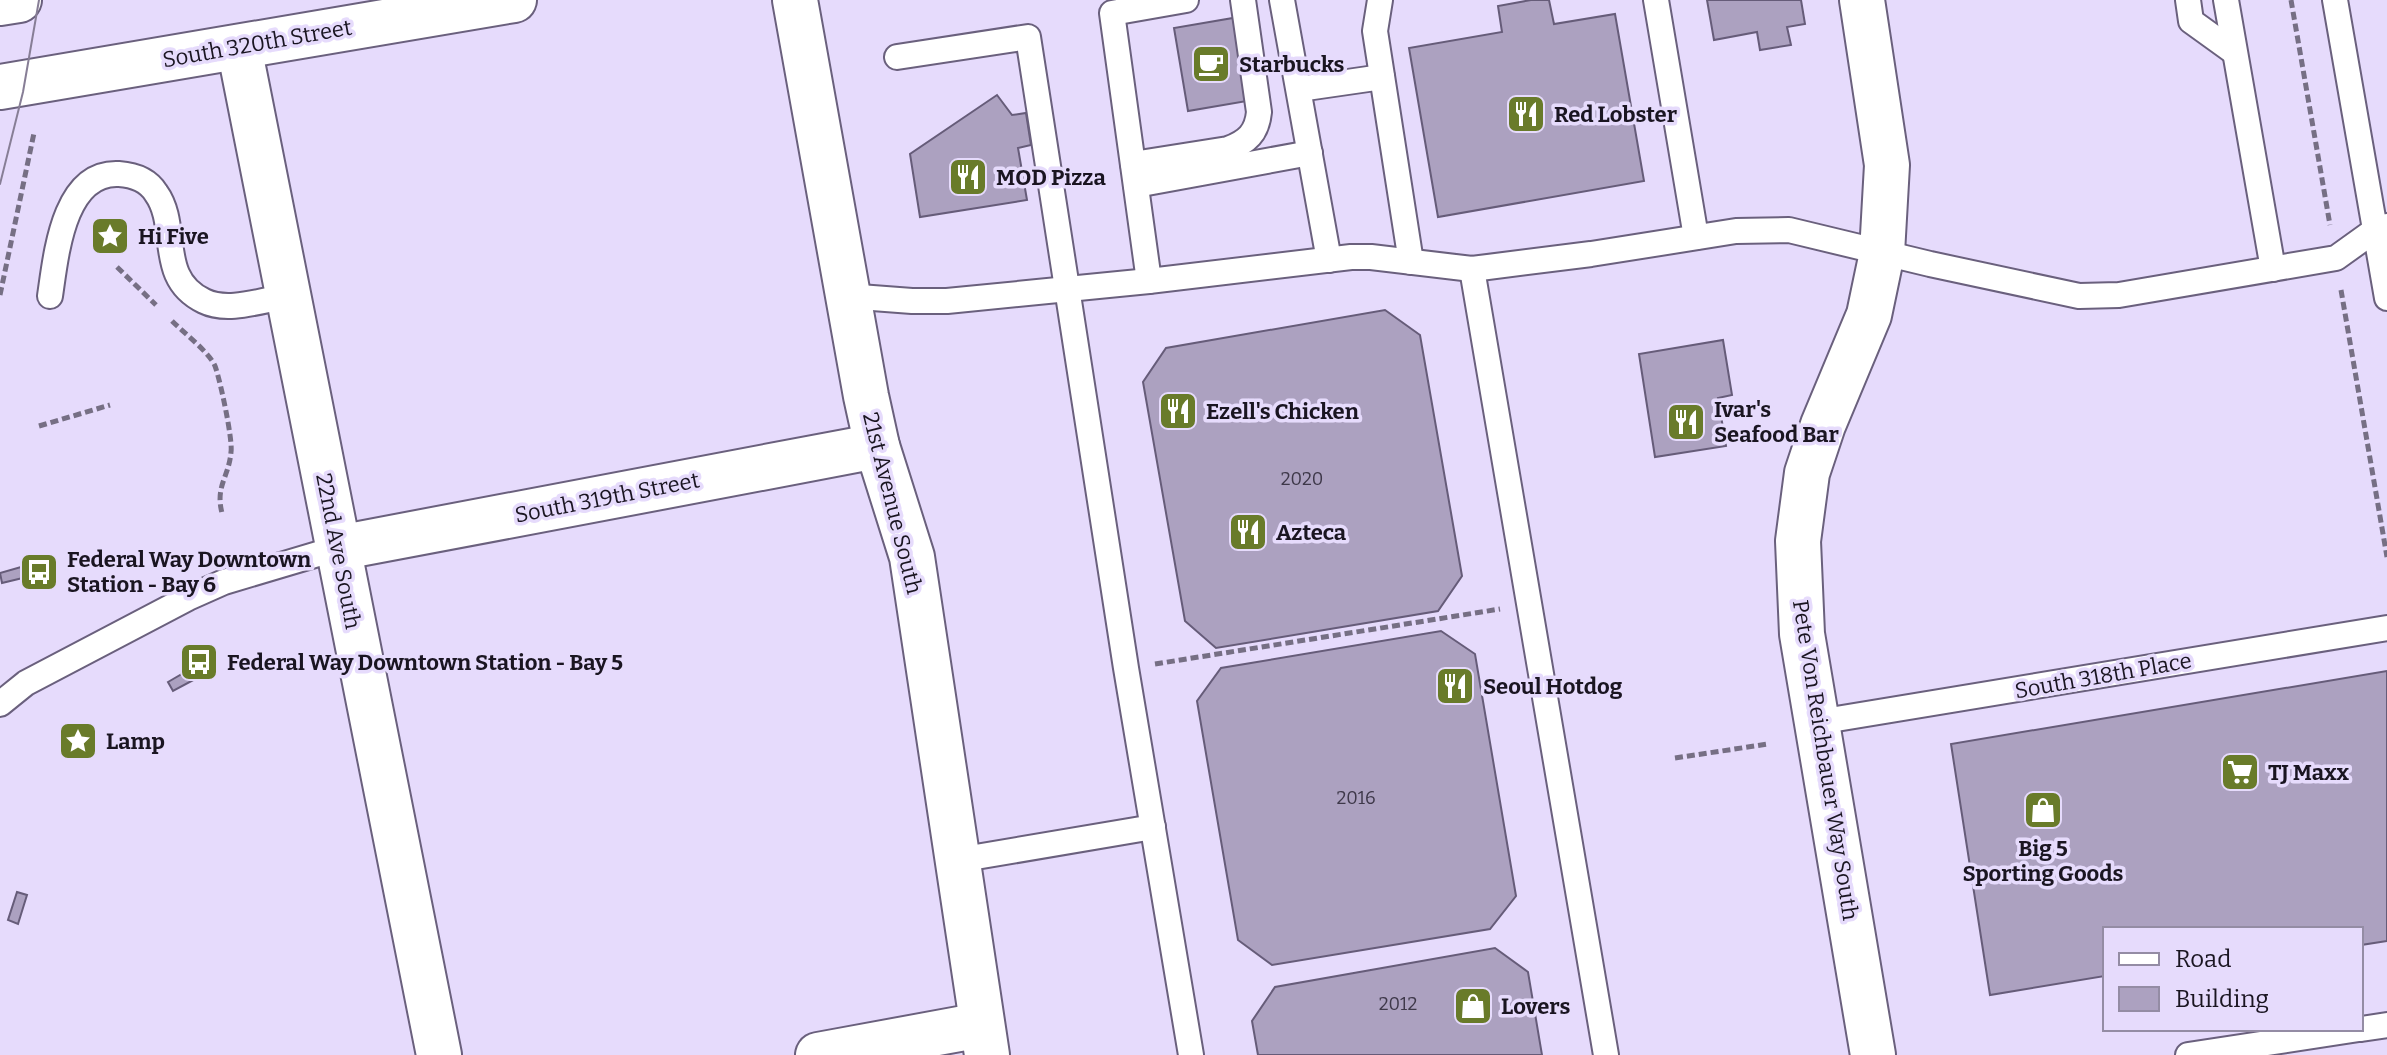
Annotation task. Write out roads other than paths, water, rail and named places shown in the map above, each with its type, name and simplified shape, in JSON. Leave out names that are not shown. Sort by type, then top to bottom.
[{"type":"street","points":[[0,3],[19,0]]},
{"type":"street","points":[[334,30],[395,0]]},
{"type":"street","name":"South 320th Street","points":[[0,87],[514,0]]},
{"type":"street","name":"21st Avenue South","points":[[795,0],[846,296],[877,446],[912,557],[984,1040]]},
{"type":"street","name":"Pete Von Reichbauer Way South","points":[[1862,0],[1887,165],[1882,253],[1869,315],[1813,450],[1798,541],[1799,604],[1873,1055]]},
{"type":"street","name":"22nd Ave South","points":[[239,47],[439,1055]]},
{"type":"street","name":"South 319th Street","points":[[338,548],[877,446]]},
{"type":"street","points":[[818,1055],[984,1040]]},
{"type":"lane","points":[[1149,281],[1112,13],[1186,0]]},
{"type":"lane","points":[[1134,175],[1228,149],[1253,134],[1259,112],[1243,0]]},
{"type":"lane","points":[[1282,0],[1329,260]]},
{"type":"lane","points":[[1380,0],[1375,31],[1411,262]]},
{"type":"lane","points":[[1656,0],[1696,237]]},
{"type":"lane","points":[[2188,0],[2191,21],[2234,52]]},
{"type":"lane","points":[[2226,0],[2273,269]]},
{"type":"lane","points":[[2335,0],[2381,228],[2387,298]]},
{"type":"lane","points":[[897,57],[1028,37],[1126,668],[1191,1055]]},
{"type":"lane","points":[[1299,89],[1382,77]]},
{"type":"lane","points":[[1134,175],[1310,153]]},
{"type":"lane","points":[[50,296],[59,233],[77,197],[97,177],[117,174],[137,177],[156,192],[165,216],[171,263],[184,285],[202,301],[222,307],[288,296]]},
{"type":"lane","points":[[846,296],[947,301],[1371,257],[1472,269],[1736,231],[1789,230],[2079,296],[2132,293],[2336,258],[2381,228]]},
{"type":"lane","points":[[1472,269],[1606,1055]]},
{"type":"lane","points":[[0,704],[26,683],[188,598],[224,582],[338,548]]},
{"type":"lane","name":"South 318th Place","points":[[1818,722],[2387,628]]},
{"type":"lane","points":[[958,860],[1153,827]]},
{"type":"lane","points":[[2363,1029],[2387,1025]]},
{"type":"lane","points":[[2188,1055],[2347,1031]]},
{"type":"tram line","points":[[0,184],[23,92],[39,0]]},
{"type":"place","name":"Starbucks","points":[[1211,64]]},
{"type":"place","name":"Red Lobster","points":[[1526,114]]},
{"type":"place","name":"MOD Pizza","points":[[968,177]]},
{"type":"place","name":"Hi Five","points":[[110,236]]},
{"type":"place","name":"Ezell's Chicken","points":[[1178,411]]},
{"type":"place","name":"Ivar's Seafood Bar","points":[[1686,422]]},
{"type":"place","name":"Azteca","points":[[1248,532]]},
{"type":"place","name":"Federal Way Downtown Station - Bay 6","points":[[39,572]]},
{"type":"place","name":"Federal Way Downtown Station - Bay 5","points":[[199,662]]},
{"type":"place","name":"Seoul Hotdog","points":[[1455,686]]},
{"type":"place","name":"Lamp","points":[[78,741]]},
{"type":"place","name":"TJ Maxx","points":[[2240,772]]},
{"type":"place","name":"Big 5 Sporting Goods","points":[[2043,810]]},
{"type":"place","name":"Lovers","points":[[1473,1006]]}]
